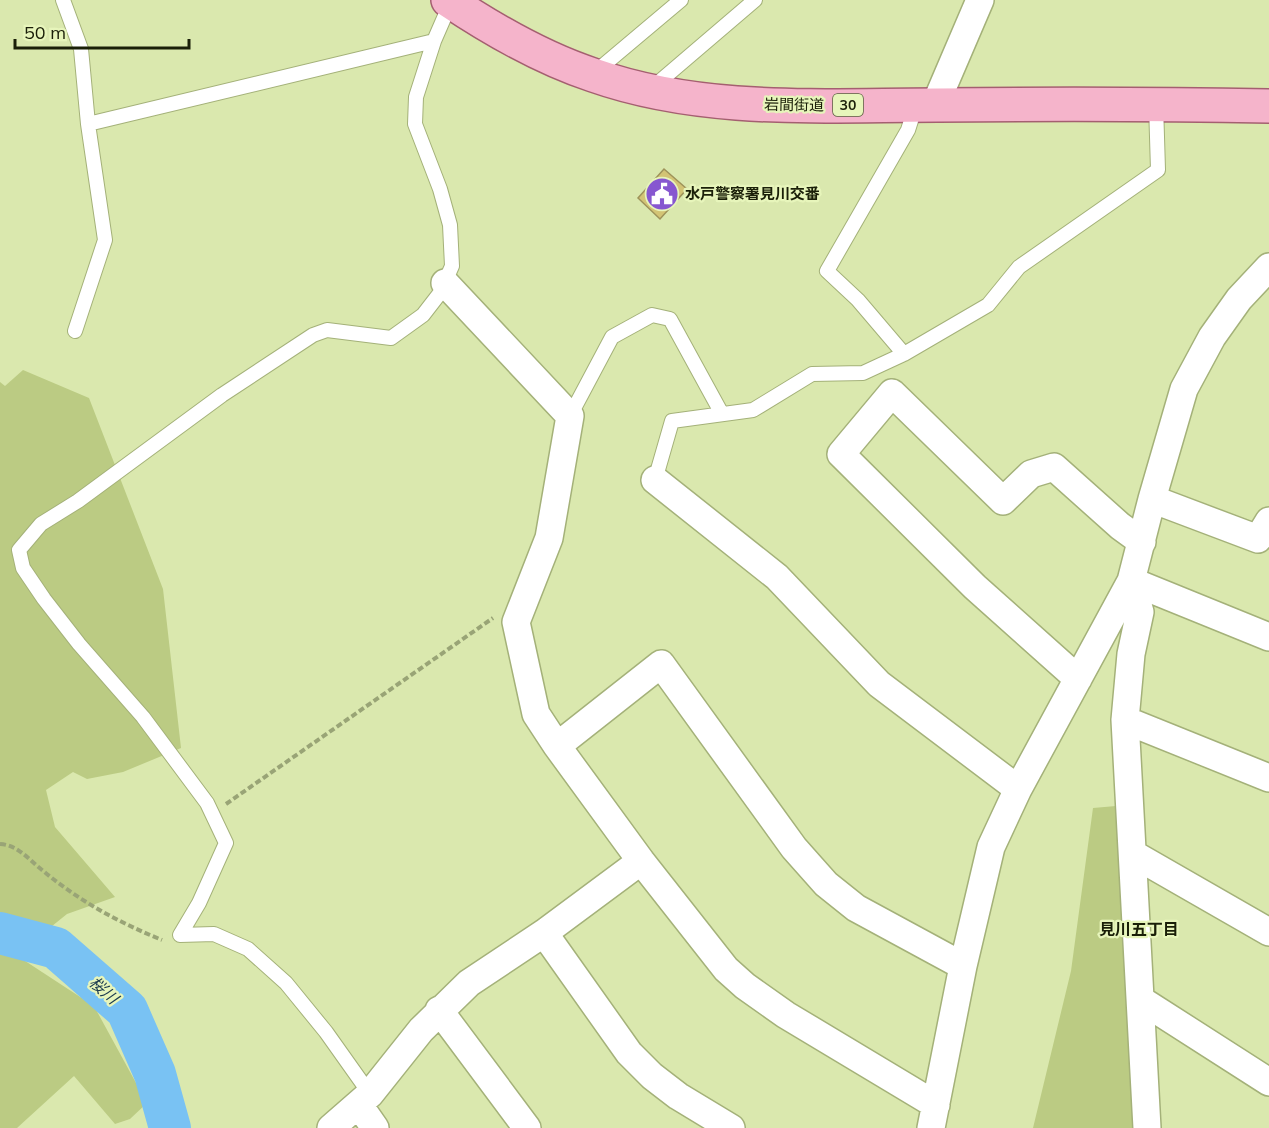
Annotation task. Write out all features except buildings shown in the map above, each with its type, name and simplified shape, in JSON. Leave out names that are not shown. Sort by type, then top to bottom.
[{"type":"main road","name":"岩間街道","points":[[450,1],[527,47],[592,75],[648,91],[685,98],[738,104],[1269,106]]},
{"type":"street","points":[[925,105],[980,0]]},
{"type":"street","points":[[445,283],[570,416],[549,538],[516,622],[536,714],[641,861],[726,969],[745,987],[933,1117],[963,966],[991,847],[1018,789],[1131,581],[1184,389],[1212,337],[1239,299],[1269,267]]},
{"type":"street","points":[[1078,679],[975,587],[841,454],[892,393],[1003,501],[1031,474],[1054,467],[1120,526],[1142,542]]},
{"type":"street","points":[[655,480],[777,577],[879,684],[1018,789]]},
{"type":"street","points":[[1152,499],[1258,539],[1269,521]]},
{"type":"street","points":[[1131,581],[1269,637]]},
{"type":"street","points":[[1131,581],[1140,612],[1131,654],[1125,720],[1147,1128]]},
{"type":"street","points":[[557,746],[661,664],[794,848],[826,884],[856,908],[963,966]]},
{"type":"street","points":[[1125,720],[1269,778]]},
{"type":"street","points":[[1133,854],[1269,932]]},
{"type":"street","points":[[331,1128],[364,1100],[439,1010],[469,982],[544,933],[641,861]]},
{"type":"street","points":[[544,933],[629,1053],[644,1069],[678,1096],[731,1128]]},
{"type":"street","points":[[1141,1000],[1269,1082]]},
{"type":"street","points":[[439,1010],[527,1128]]},
{"type":"street","points":[[364,1100],[375,1128]]},
{"type":"lane","points":[[63,0],[81,49],[88,124],[105,240],[75,331]]},
{"type":"lane","points":[[592,75],[681,0]]},
{"type":"lane","points":[[648,91],[755,0]]},
{"type":"lane","points":[[364,1100],[326,1032],[286,983],[248,949],[214,934],[180,935],[226,843],[207,803],[143,717],[79,644],[44,599],[23,568],[19,549],[41,524],[88,494],[232,388],[313,335],[327,330],[391,338],[423,315],[440,293],[452,266],[450,225],[440,189],[415,124],[416,97],[434,40],[450,1]]},
{"type":"lane","points":[[88,124],[434,40]]},
{"type":"lane","points":[[655,480],[672,421],[753,410],[812,374],[863,373],[904,354],[988,305],[1019,267],[1158,170],[1156,104]]},
{"type":"lane","points":[[904,354],[858,300],[827,271],[908,130],[925,105]]},
{"type":"lane","points":[[570,416],[612,337],[652,315],[670,319],[722,414]]},
{"type":"path","points":[[212,814],[498,614],[522,608]]},
{"type":"path","points":[[0,844],[12,845],[93,908],[163,940],[180,935]]},
{"type":"green space","points":[[23,370],[89,398],[163,589],[181,748],[123,772],[87,779],[73,772],[46,790],[55,827],[115,897],[67,914],[16,955],[94,1006],[147,1103],[130,1119],[115,1124],[74,1076],[17,1128],[0,1128],[0,382],[5,386]]},
{"type":"green space","points":[[1116,806],[1135,1128],[1033,1128],[1071,971],[1093,808]]},
{"type":"waterway","name":"桜川","points":[[0,933],[56,948],[127,1010],[155,1074],[170,1128]]},
{"type":"place","name":"水戸警察署見川交番","points":[[662,194]]},
{"type":"district","name":"見川五丁目","points":[[1139,929]]}]
